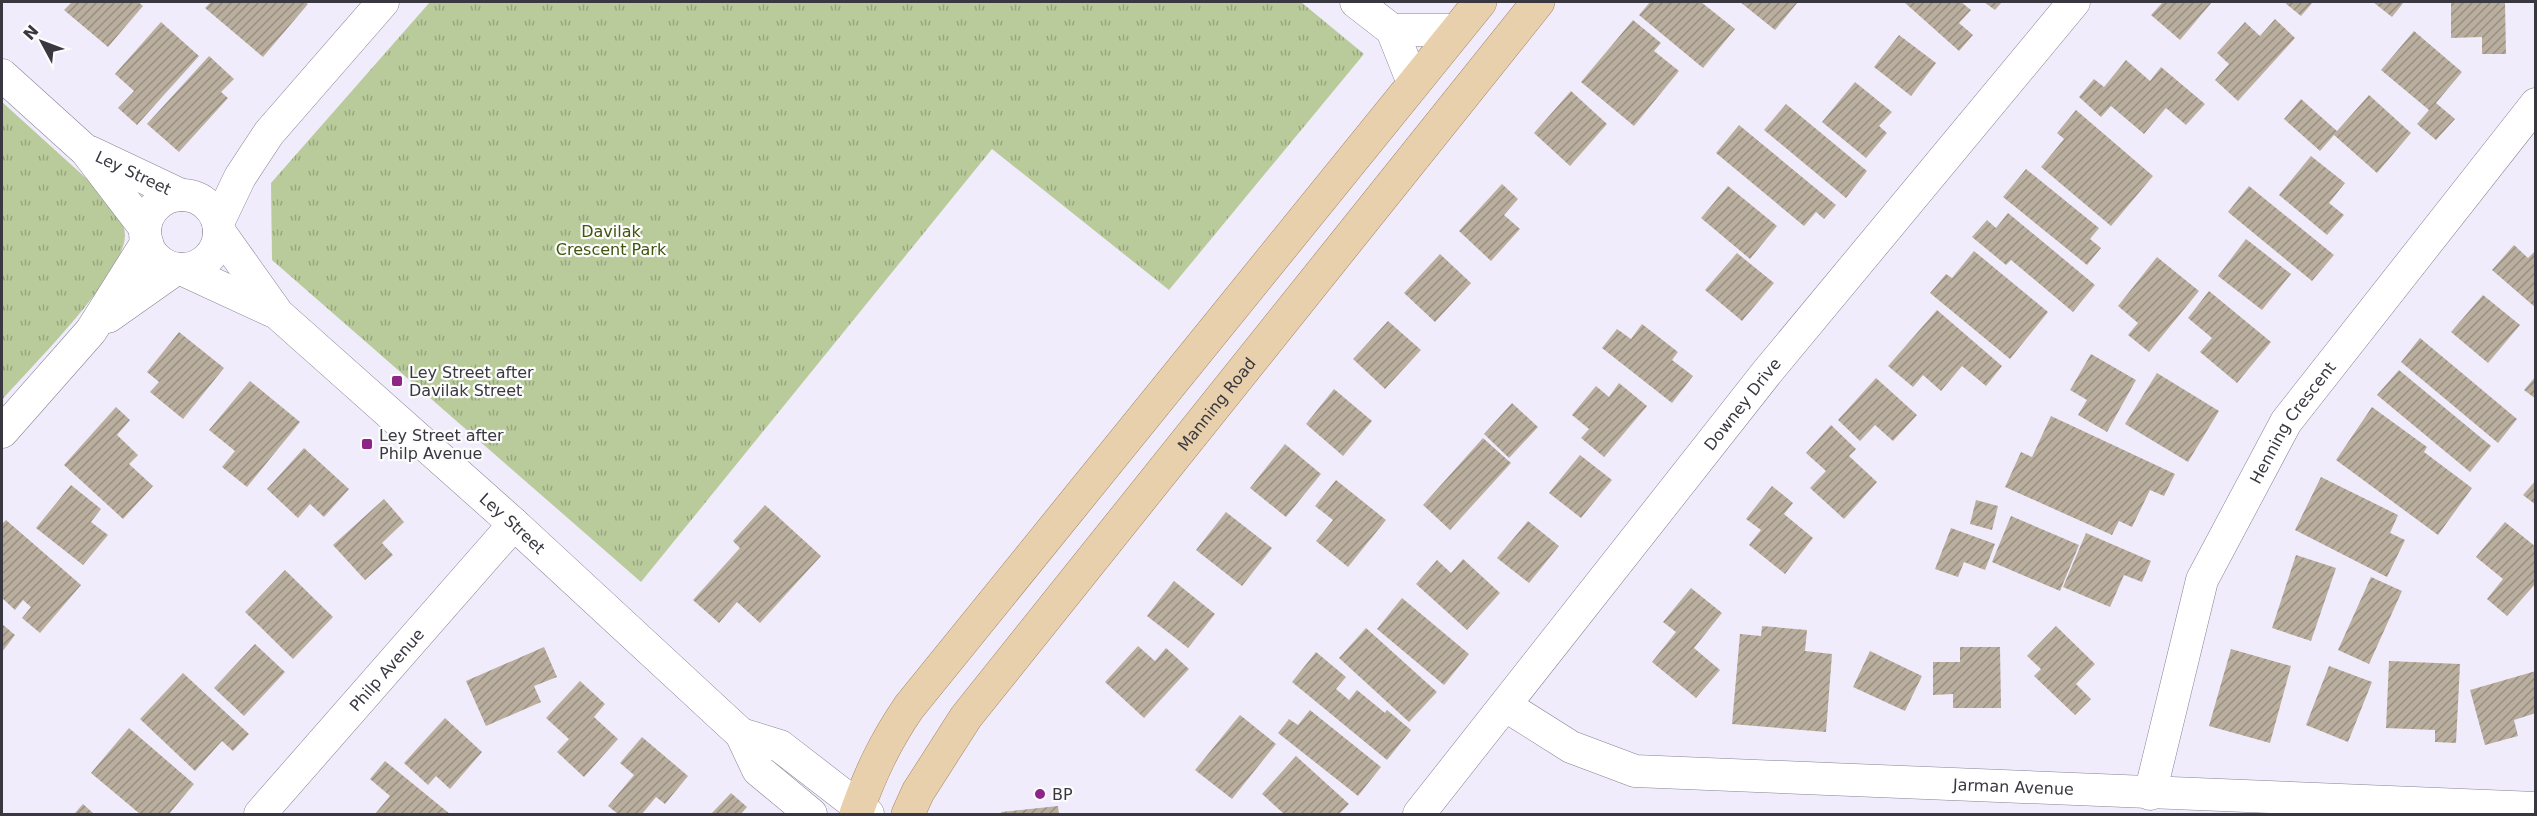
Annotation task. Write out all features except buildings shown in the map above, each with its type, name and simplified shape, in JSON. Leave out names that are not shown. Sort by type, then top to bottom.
[{"type":"main road","points":[[861,812],[871,771],[909,706],[1480,2]]},
{"type":"main road","name":"Manning Road","points":[[908,814],[924,782],[966,717],[1539,2]]},
{"type":"street","points":[[91,331],[179,269],[196,266],[208,258],[216,245],[219,227],[240,177],[268,134],[383,2]]},
{"type":"street","points":[[1356,2],[1392,30],[1413,83]]},
{"type":"street","name":"Downey Drive","points":[[1419,814],[1768,371],[2074,2]]},
{"type":"street","points":[[1392,30],[1456,30]]},
{"type":"street","name":"Ley Street","points":[[2,75],[86,151],[146,235],[155,257],[165,265],[179,269],[278,314]]},
{"type":"street","name":"Henning Crescent","points":[[2150,794],[2202,580],[2286,422],[2535,104]]},
{"type":"street","points":[[185,195],[228,168],[268,134]]},
{"type":"street","name":"Ley Street","points":[[86,151],[185,195],[197,198],[211,208],[219,227],[278,314],[514,524],[741,734],[758,770],[811,814]]},
{"type":"street","name":"Ley Street","points":[[146,235],[147,221],[156,206],[165,199],[185,195]]},
{"type":"street","points":[[2,432],[91,331],[146,235]]},
{"type":"street","name":"Philp Avenue","points":[[260,814],[514,524]]},
{"type":"street","name":"Jarman Avenue","points":[[1506,705],[1571,747],[1635,771],[2057,802],[2150,794],[2535,808]]},
{"type":"street","name":"Ley Street","points":[[741,734],[780,746],[861,812]]},
{"type":"green space","name":"Davilak Crescent Park","points":[[430,2],[1301,2],[1364,54],[1169,290],[992,149],[641,582],[272,260],[271,183]]},
{"type":"green space","points":[[2,102],[108,198],[122,221],[125,236],[121,253],[93,297],[2,400]]},
{"type":"place","name":"Ley Street after Davilak Street","points":[[397,381]]},
{"type":"place","name":"Ley Street after Philp Avenue","points":[[367,444]]},
{"type":"place","name":"BP","points":[[1040,794]]}]
